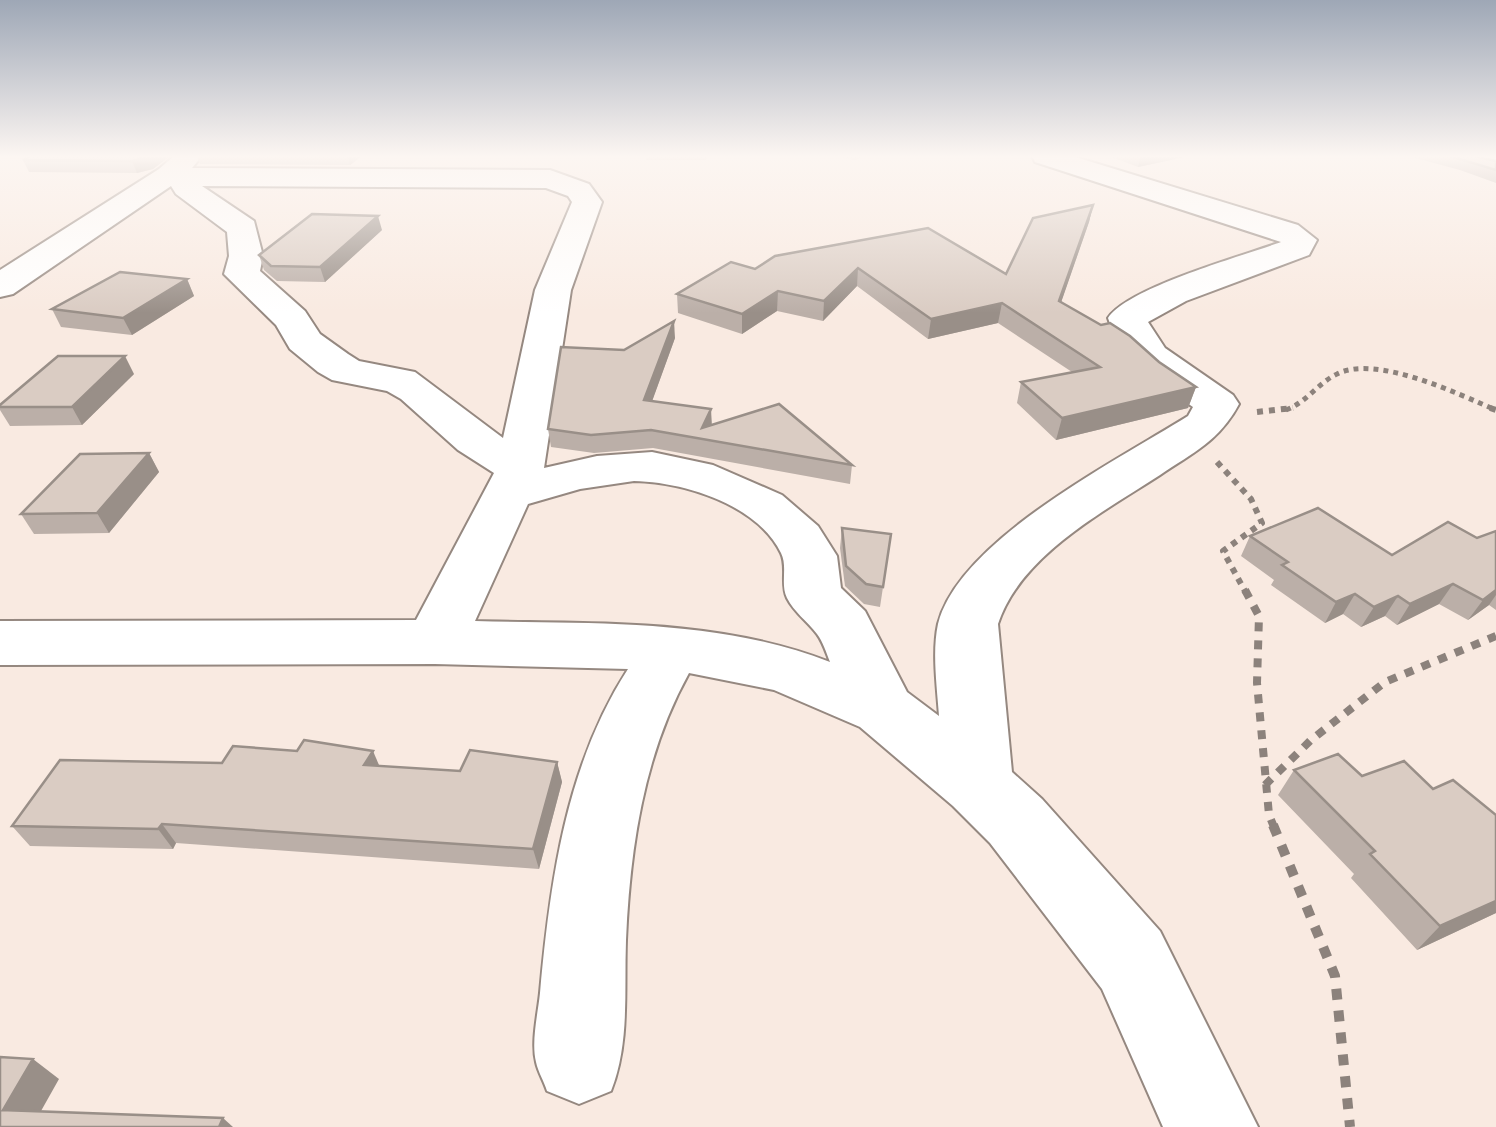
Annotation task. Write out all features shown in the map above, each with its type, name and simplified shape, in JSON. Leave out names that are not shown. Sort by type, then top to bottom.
[{"type":"street","points":[[0,286],[16,262],[116,209]]},
{"type":"street","points":[[211,209],[242,228],[246,256],[242,274],[292,319],[304,341],[346,371],[400,381],[416,390],[474,440],[514,482]]},
{"type":"street","points":[[435,642],[514,482],[553,290],[584,209]]},
{"type":"street","points":[[978,785],[968,620],[984,586],[1030,543],[1114,482],[1205,425],[1216,404],[1140,345],[1130,334],[1126,318],[1173,293],[1296,248],[1301,240],[1212,209]]},
{"type":"street","points":[[93,223],[218,214]]},
{"type":"street","points":[[514,482],[652,467],[696,474],[733,488],[787,528],[811,556],[813,594],[844,626],[883,709]]},
{"type":"street","points":[[0,644],[435,642],[673,648],[785,668],[883,709],[978,785],[1016,821],[1131,960],[1212,1127]]},
{"type":"street","points":[[580,1059],[585,918],[600,821],[633,719],[673,648]]},
{"type":"path","points":[[1216,404],[1264,412],[1290,410],[1339,373],[1361,368],[1431,384],[1496,410]]},
{"type":"path","points":[[1181,442],[1216,462],[1251,499],[1262,523],[1223,551],[1258,616],[1257,683],[1270,816],[1335,976],[1350,1127]]},
{"type":"path","points":[[1265,785],[1310,740],[1385,682],[1496,636]]},
{"type":"building","points":[[1092,209],[1059,301],[1101,325],[1110,323],[1196,387],[1062,418],[1021,382],[1100,367],[1002,303],[931,319],[858,268],[824,301],[778,291],[742,314],[677,294],[731,262],[755,269],[775,256],[928,228],[1006,274],[1033,218]]},
{"type":"building","points":[[312,214],[378,216],[320,267],[271,266],[259,255]]},
{"type":"building","points":[[120,272],[187,279],[123,318],[52,309]]},
{"type":"building","points":[[674,321],[644,400],[711,409],[702,428],[779,404],[852,465],[651,430],[591,435],[548,429],[561,347],[624,350]]},
{"type":"building","points":[[58,356],[125,356],[72,407],[0,407],[0,405]]},
{"type":"building","points":[[149,453],[97,513],[21,514],[80,454]]},
{"type":"building","points":[[1318,508],[1392,555],[1448,522],[1477,538],[1496,531],[1496,590],[1483,600],[1453,584],[1410,604],[1398,596],[1374,607],[1355,594],[1336,602],[1282,565],[1288,562],[1250,536]]},
{"type":"building","points":[[842,528],[891,534],[883,587],[866,584],[846,566]]},
{"type":"building","points":[[304,740],[373,751],[364,765],[460,771],[470,750],[557,762],[533,849],[162,824],[158,829],[12,826],[60,760],[222,763],[233,746],[297,751]]},
{"type":"building","points":[[1338,754],[1362,776],[1404,761],[1433,789],[1453,780],[1496,815],[1496,901],[1440,926],[1370,854],[1375,851],[1294,770]]},
{"type":"building","points":[[0,1057],[33,1059],[3,1110],[223,1118],[219,1127],[0,1127]]}]
